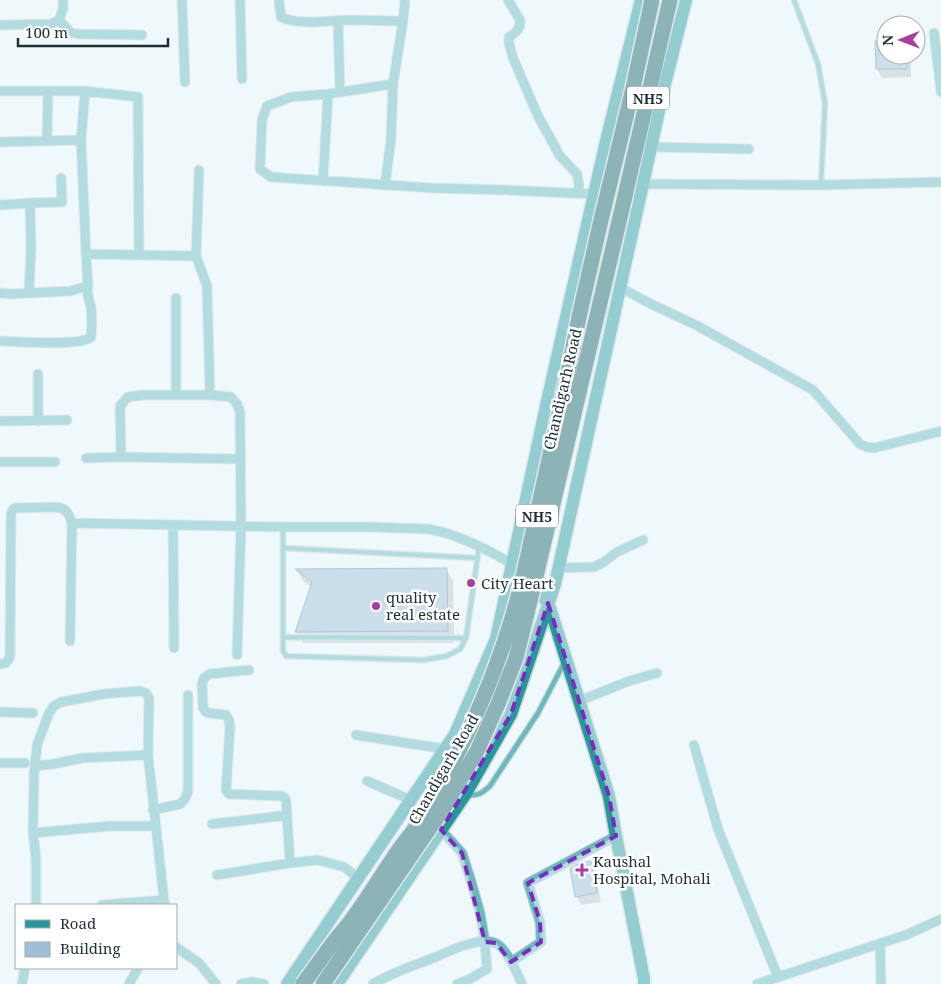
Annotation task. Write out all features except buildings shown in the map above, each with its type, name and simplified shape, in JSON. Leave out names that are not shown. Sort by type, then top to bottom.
[{"type":"highway","name":"NH5","points":[[303,984],[351,920],[430,804],[472,726],[500,654],[518,600],[525,570],[579,317],[652,0]]},
{"type":"highway","name":"Chandigarh Road","points":[[323,984],[445,806],[477,751],[516,658],[670,0]]},
{"type":"main road","points":[[287,984],[455,734],[496,639],[594,194],[642,0]]},
{"type":"main road","points":[[337,984],[465,795],[511,714],[559,568],[664,88],[686,0]]},
{"type":"main road","points":[[512,564],[530,580],[548,603],[566,659],[609,796],[644,984]]},
{"type":"street","points":[[0,24],[50,24],[59,20],[64,0]]},
{"type":"street","points":[[182,0],[185,82]]},
{"type":"street","points":[[240,0],[242,79]]},
{"type":"street","points":[[279,0],[281,17],[288,21],[403,21]]},
{"type":"street","points":[[385,185],[393,84],[405,0]]},
{"type":"street","points":[[508,0],[520,20],[519,28],[510,37],[509,43],[514,58],[538,116],[560,156],[576,174],[579,185],[577,193]]},
{"type":"street","points":[[59,20],[70,32],[78,34],[142,35]]},
{"type":"street","points":[[338,21],[340,92]]},
{"type":"street","points":[[934,33],[941,92]]},
{"type":"street","points":[[393,84],[328,94],[291,97],[267,106],[262,120],[260,170],[272,177],[323,181],[594,194]]},
{"type":"street","points":[[0,341],[70,342],[91,338],[91,309],[87,290],[82,140],[85,90]]},
{"type":"street","points":[[0,91],[85,90],[138,97],[139,255]]},
{"type":"street","points":[[47,141],[48,91]]},
{"type":"street","points":[[323,181],[328,94]]},
{"type":"street","points":[[0,142],[82,140]]},
{"type":"street","points":[[651,147],[749,150]]},
{"type":"street","points":[[199,170],[196,256],[207,286],[210,395]]},
{"type":"street","points":[[0,205],[62,202],[61,178]]},
{"type":"street","points":[[643,184],[821,185],[941,182]]},
{"type":"street","points":[[29,293],[31,249],[30,203]]},
{"type":"street","points":[[86,254],[196,256]]},
{"type":"street","points":[[0,292],[11,294],[70,291],[88,286]]},
{"type":"street","points":[[621,288],[696,325],[813,390],[860,444],[874,448],[940,434]]},
{"type":"street","points":[[176,298],[176,395]]},
{"type":"street","points":[[38,374],[38,421]]},
{"type":"street","points":[[121,457],[120,406],[128,397],[143,394],[210,395],[231,398],[237,404],[240,412],[241,526],[237,655]]},
{"type":"street","points":[[0,422],[67,420]]},
{"type":"street","points":[[86,458],[240,459]]},
{"type":"street","points":[[0,462],[55,462]]},
{"type":"street","points":[[0,664],[6,663],[10,657],[11,515],[12,510],[15,508],[62,508],[70,515],[72,523],[70,641]]},
{"type":"street","points":[[72,523],[428,529],[450,535],[479,547],[512,564]]},
{"type":"street","points":[[173,525],[174,648]]},
{"type":"street","points":[[559,568],[594,567],[617,552],[643,540]]},
{"type":"street","points":[[249,670],[210,674],[204,678],[202,684],[203,708],[206,712],[226,716],[229,720],[226,790],[229,794],[281,796],[286,800],[290,863]]},
{"type":"street","points":[[579,701],[657,673]]},
{"type":"street","points":[[36,904],[33,792],[37,745],[49,713],[54,706],[61,702],[104,694],[139,691],[146,693],[149,698],[148,755],[164,902],[123,904]]},
{"type":"street","points":[[153,810],[180,804],[185,799],[188,791],[188,695]]},
{"type":"street","points":[[0,712],[33,713]]},
{"type":"street","points":[[356,735],[445,749]]},
{"type":"street","points":[[694,745],[718,829],[778,977]]},
{"type":"street","points":[[35,766],[83,758],[148,755]]},
{"type":"street","points":[[0,763],[25,763]]},
{"type":"street","points":[[367,781],[411,800]]},
{"type":"street","points":[[212,824],[287,814]]},
{"type":"street","points":[[33,833],[110,826],[156,826]]},
{"type":"street","points":[[440,830],[462,853],[472,881],[485,942],[487,968],[468,980],[457,984]]},
{"type":"street","points":[[512,962],[540,942],[540,922],[528,883],[616,836]]},
{"type":"street","points":[[217,876],[318,860],[344,867],[358,878]]},
{"type":"street","points":[[757,984],[906,935],[941,919]]},
{"type":"street","points":[[373,984],[386,976],[454,949],[468,944],[485,942],[496,943],[502,947],[512,962],[522,984]]},
{"type":"street","points":[[880,943],[881,984]]},
{"type":"street","points":[[178,948],[199,963],[216,984]]},
{"type":"street","points":[[22,984],[25,969]]},
{"type":"street","points":[[129,984],[137,969]]},
{"type":"street","points":[[241,984],[252,982],[264,984]]},
{"type":"lane","points":[[794,0],[818,64],[825,103],[821,185]]},
{"type":"lane","points":[[283,527],[283,651],[288,657],[423,660],[447,656],[460,649],[466,638],[479,547]]},
{"type":"lane","points":[[283,548],[477,558]]},
{"type":"lane","points":[[283,637],[466,638]]},
{"type":"lane","points":[[465,795],[476,796],[490,786],[538,713],[566,659]]},
{"type":"highlighted area","points":[[548,603],[551,611],[609,796],[616,836],[528,883],[540,922],[541,942],[511,962],[496,943],[485,942],[462,853],[441,830],[511,714]]},
{"type":"place","name":"City Heart","points":[[471,583]]},
{"type":"place","name":"quality real estate","points":[[376,606]]},
{"type":"place","name":"Kaushal Hospital, Mohali","points":[[582,870]]}]
